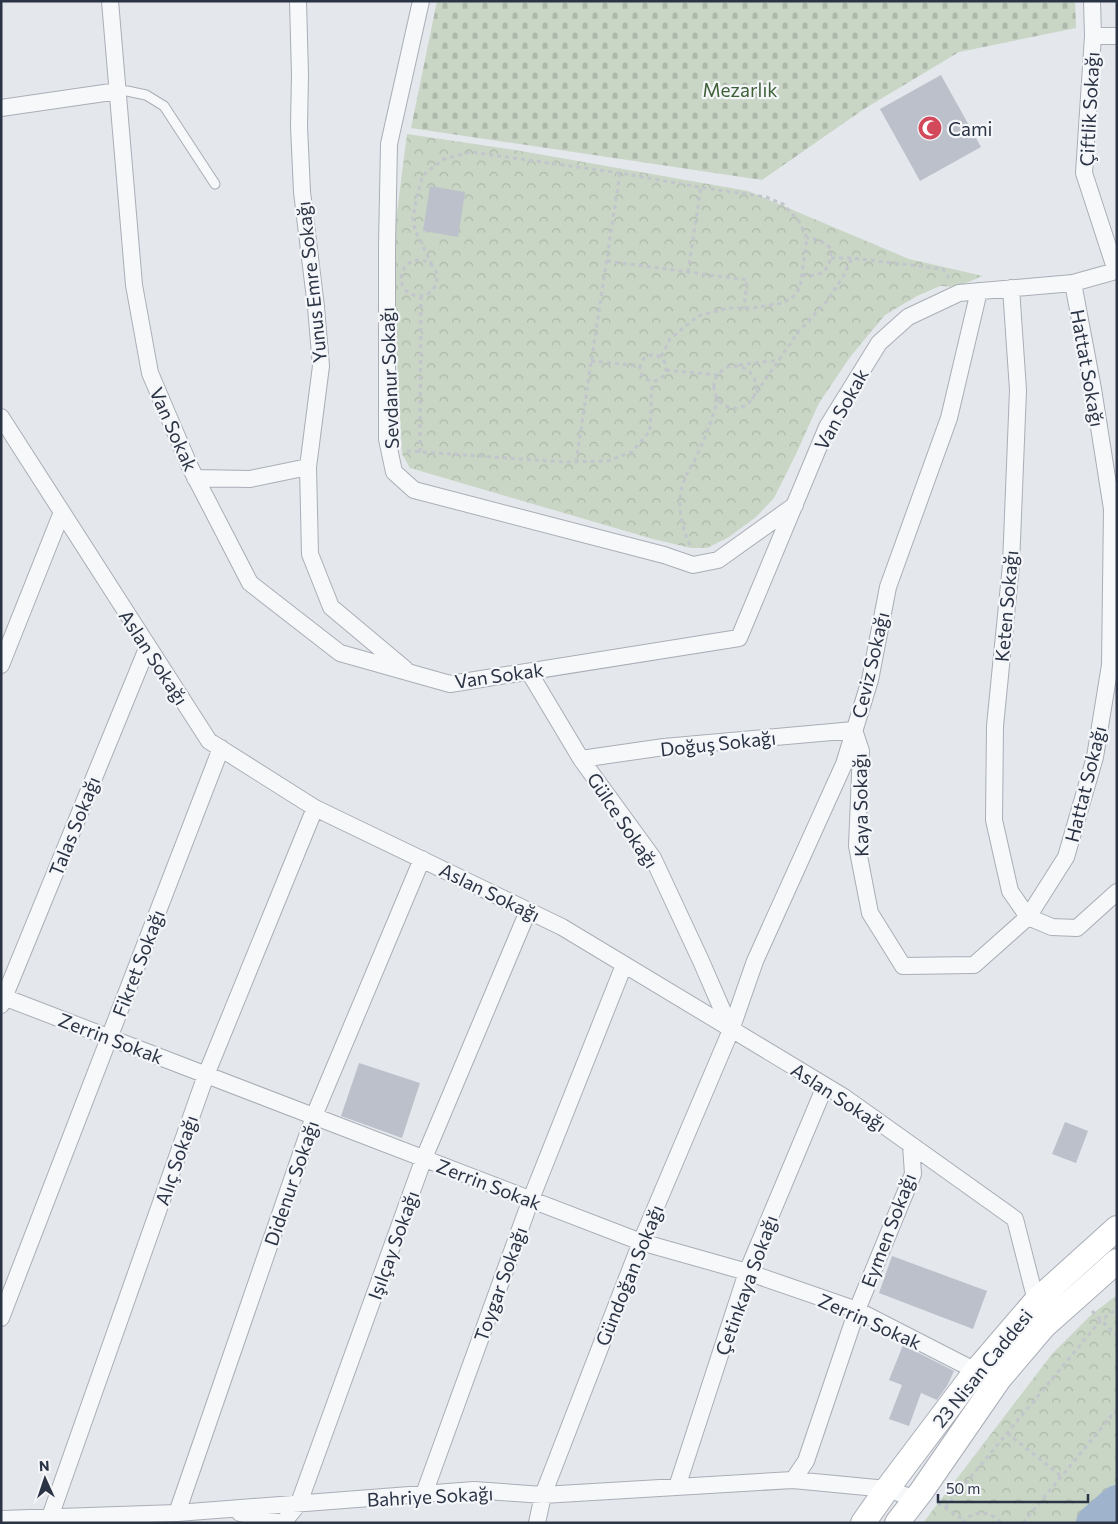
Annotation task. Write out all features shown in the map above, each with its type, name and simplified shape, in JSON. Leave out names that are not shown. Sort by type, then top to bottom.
[{"type":"street","name":"Van Sokak","points":[[110,1],[134,285],[150,373],[195,478],[250,582],[340,653],[450,684],[740,638],[827,427],[879,343],[908,317],[959,293],[1073,283],[1116,271]]},
{"type":"street","name":"Yunus Emre Sokağı","points":[[298,1],[299,126],[302,192],[316,307],[320,366],[308,467],[310,554],[331,607],[408,672]]},
{"type":"street","name":"Sevdanur Sokağı","points":[[421,1],[389,144],[386,254],[387,439],[394,472],[414,490],[664,554],[693,565],[698,564]]},
{"type":"street","name":"Çiftlik Sokağı","points":[[1092,1],[1093,36],[1084,173],[1116,271]]},
{"type":"street","points":[[1093,36],[1117,36]]},
{"type":"street","points":[[1,108],[118,91]]},
{"type":"street","name":"Hattat Sokağı","points":[[1028,917],[1066,857],[1095,757],[1113,677],[1110,665],[1112,509],[1093,389],[1073,283]]},
{"type":"street","name":"Keten Sokağı","points":[[1011,288],[1018,390],[1011,565],[996,726],[994,820],[1010,891],[1028,917]]},
{"type":"street","name":"Ceviz Sokağı","points":[[731,1030],[755,961],[844,764],[870,680],[888,587],[949,418],[979,290]]},
{"type":"street","name":"Aslan Sokağı","points":[[1,417],[209,741],[315,808],[562,927],[844,1097],[1015,1219],[1036,1301]]},
{"type":"street","points":[[195,478],[250,479],[308,467]]},
{"type":"street","points":[[698,564],[718,560],[795,505]]},
{"type":"street","points":[[1,665],[62,512]]},
{"type":"street","name":"Talas Sokağı","points":[[2,999],[148,646]]},
{"type":"street","name":"Gülce Sokağı","points":[[529,672],[581,759],[652,858],[701,961],[731,1030]]},
{"type":"street","name":"Kaya Sokağı","points":[[854,730],[861,751],[857,846],[870,913],[903,966],[974,965],[1028,917]]},
{"type":"street","name":"Doğuş Sokağı","points":[[581,759],[673,746],[854,730]]},
{"type":"street","name":"Fikret Sokağı","points":[[1,1318],[221,748]]},
{"type":"street","name":"Alıç Sokağı","points":[[50,1517],[206,1075],[315,808]]},
{"type":"street","name":"Didenur Sokağı","points":[[177,1513],[314,1116],[422,859]]},
{"type":"street","points":[[1028,917],[1052,927],[1077,928],[1117,892]]},
{"type":"street","name":"Işılçay Sokağı","points":[[282,1523],[299,1503],[424,1158],[528,911]]},
{"type":"street","name":"Toygar Sokağı","points":[[424,1494],[531,1200],[624,965]]},
{"type":"street","name":"Zerrin Sokak","points":[[2,999],[110,1038],[641,1242],[748,1272],[857,1310],[976,1371]]},
{"type":"street","name":"Gündoğan Sokağı","points":[[537,1523],[543,1494],[641,1242],[731,1030]]},
{"type":"street","name":"Çetinkaya Sokağı","points":[[677,1487],[748,1272],[825,1086]]},
{"type":"street","name":"Eymen Sokağı","points":[[793,1480],[806,1461],[857,1310],[913,1174],[911,1145]]},
{"type":"street","name":"23 Nisan Caddesi","points":[[863,1523],[976,1371],[1036,1301],[1117,1228]]},
{"type":"street","name":"23 Nisan Caddesi","points":[[898,1523],[999,1380],[1044,1326],[1117,1261]]},
{"type":"street","name":"Bahriye Sokağı","points":[[4,1520],[177,1513],[474,1490],[543,1494],[793,1480],[887,1489],[919,1495]]},
{"type":"street","points":[[224,1509],[282,1523]]},
{"type":"lane","points":[[118,91],[146,95],[164,106],[215,184]]},
{"type":"path","points":[[432,265],[427,262],[414,261],[404,268],[402,285],[410,294],[421,296],[432,292],[437,281],[436,270],[415,230],[413,218],[423,175],[444,159],[471,152],[620,173],[766,197],[783,204],[799,221],[807,238],[800,288],[793,297],[782,303],[728,308],[698,316],[670,339],[661,357]]},
{"type":"path","points":[[576,462],[620,173]]},
{"type":"path","points":[[688,272],[701,187]]},
{"type":"path","points":[[802,275],[812,276],[820,274],[826,268],[831,258],[831,249],[825,243],[807,238]]},
{"type":"path","points":[[831,258],[852,258],[943,269],[959,293]]},
{"type":"path","points":[[718,398],[728,406],[735,408],[747,404],[752,399],[799,331],[826,302],[843,277],[852,258]]},
{"type":"path","points":[[606,260],[747,280],[744,308]]},
{"type":"path","points":[[420,452],[421,296]]},
{"type":"path","points":[[652,355],[661,357],[666,364],[666,370],[660,380],[652,382],[641,375],[640,366],[641,362],[652,355]]},
{"type":"path","points":[[698,564],[684,532],[680,505],[684,481],[712,421],[718,398],[714,385],[717,376],[726,367],[780,360]]},
{"type":"path","points":[[591,361],[640,366]]},
{"type":"path","points":[[733,366],[740,366],[752,374],[756,386],[752,399]]},
{"type":"path","points":[[666,370],[717,376]]},
{"type":"path","points":[[389,450],[576,462],[608,461],[632,452],[650,430],[652,382]]},
{"type":"path","points":[[1077,1297],[1117,1336]]},
{"type":"path","points":[[945,1508],[1101,1320],[1117,1309]]},
{"type":"path","points":[[1023,1523],[1117,1409]]},
{"type":"path","points":[[1006,1433],[1061,1476]]},
{"type":"path","points":[[919,1495],[945,1508],[963,1522],[977,1513],[984,1512],[991,1514],[1001,1523]]},
{"type":"green space","name":"Mezarlık","points":[[437,1],[1075,1],[1076,28],[959,52],[864,109],[762,180],[411,128]]},
{"type":"green space","points":[[407,134],[521,151],[748,191],[909,259],[983,276],[956,287],[940,286],[917,296],[885,315],[850,357],[819,403],[774,498],[756,517],[729,537],[707,548],[691,548],[653,539],[410,468],[402,454],[393,281],[395,228]]},
{"type":"green space","points":[[1117,1295],[1117,1493],[1078,1523],[923,1523],[1052,1354],[1092,1314]]},
{"type":"building","name":"Cami","points":[[941,75],[981,147],[920,181],[880,109]]},
{"type":"building","points":[[430,186],[465,192],[458,237],[423,231]]},
{"type":"building","points":[[359,1063],[420,1083],[402,1138],[341,1116]]},
{"type":"building","points":[[1065,1122],[1088,1131],[1076,1163],[1052,1154]]},
{"type":"building","points":[[892,1256],[987,1291],[973,1329],[879,1293]]},
{"type":"building","points":[[903,1345],[954,1371],[947,1386],[937,1400],[921,1393],[909,1426],[889,1419],[902,1385],[889,1380]]},
{"type":"waterway","points":[[1094,1523],[1117,1503]]},
{"type":"place","name":"Cami","points":[[930,128]]}]
